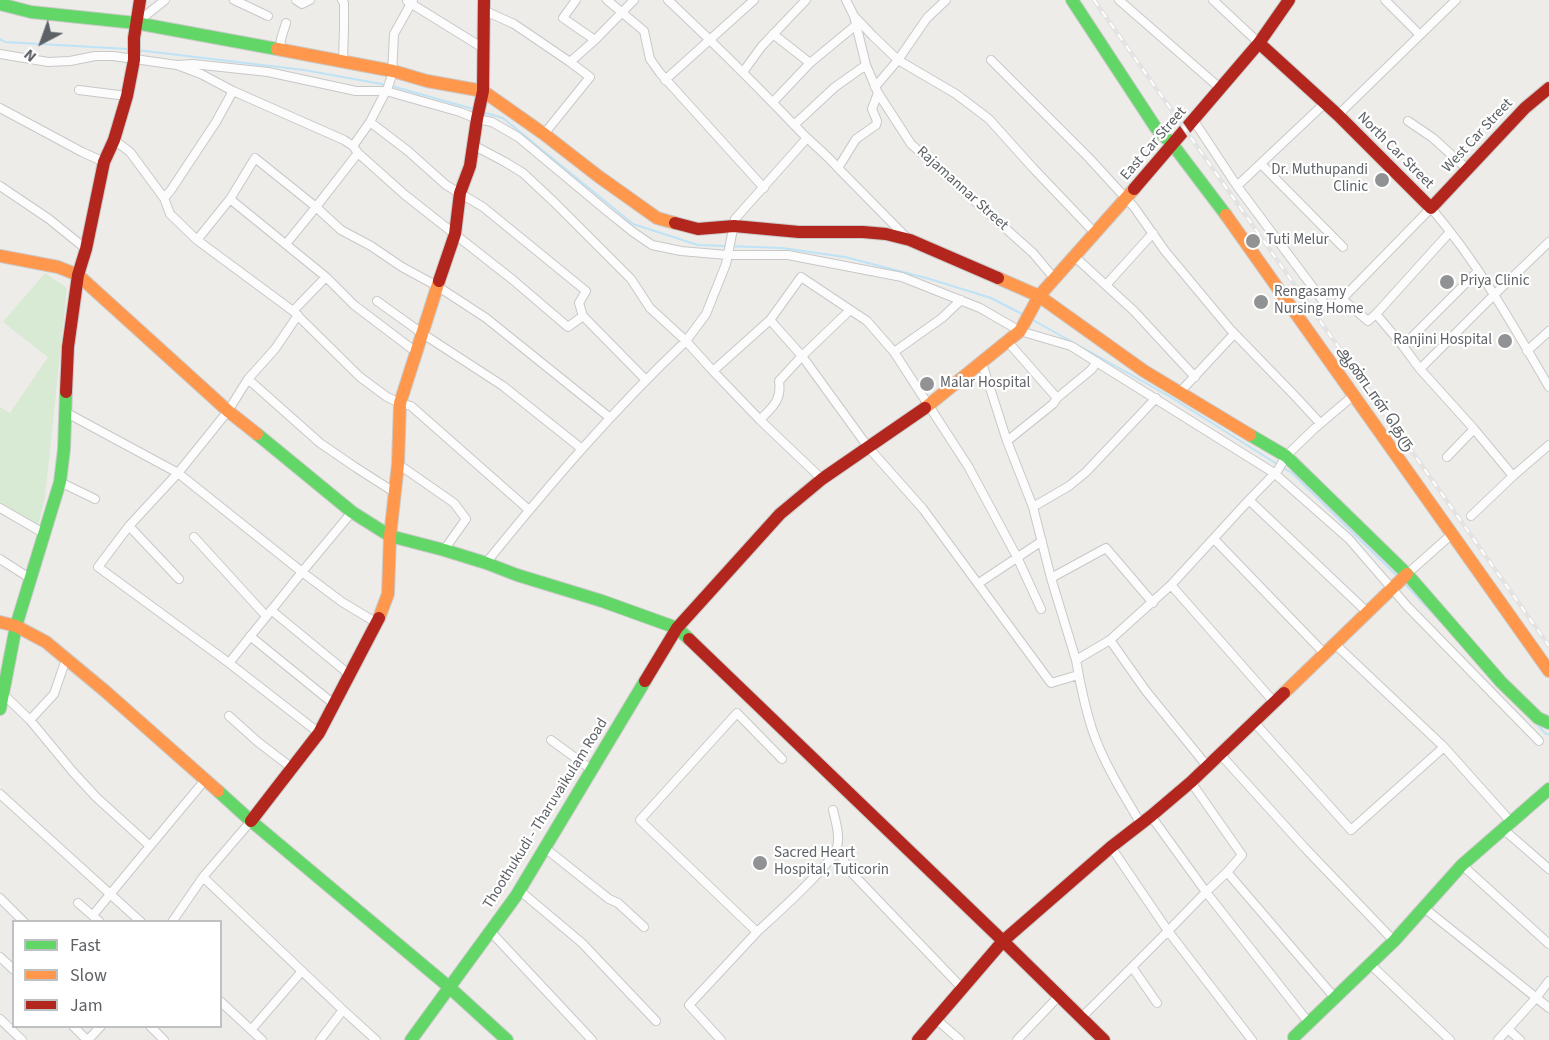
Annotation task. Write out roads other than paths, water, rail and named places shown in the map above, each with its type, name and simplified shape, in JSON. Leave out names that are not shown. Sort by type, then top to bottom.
[{"type":"street","points":[[0,709],[16,626],[60,482],[64,450],[68,347],[78,275],[86,249],[104,162],[114,140],[127,96],[134,58],[134,38],[140,0]]},
{"type":"street","points":[[136,23],[165,0]]},
{"type":"street","points":[[234,0],[268,16]]},
{"type":"street","points":[[296,0],[302,4],[309,0]]},
{"type":"street","points":[[342,0],[344,3],[343,61]]},
{"type":"street","points":[[576,0],[563,18],[595,40]]},
{"type":"street","points":[[607,0],[644,31],[650,59],[665,80],[764,188]]},
{"type":"street","points":[[570,62],[634,0]]},
{"type":"street","points":[[668,0],[743,72],[909,240]]},
{"type":"street","points":[[665,80],[754,0]]},
{"type":"street","points":[[743,72],[762,46],[806,0]]},
{"type":"street","points":[[846,0],[854,16],[866,64],[877,90]]},
{"type":"street","points":[[838,168],[856,139],[876,125],[877,121],[872,109],[877,90],[927,18],[946,0]]},
{"type":"street","name":"ஆண்டாள் தெரு","points":[[1072,0],[1156,128],[1173,145],[1244,239],[1549,672]]},
{"type":"street","points":[[1213,0],[1259,43]]},
{"type":"street","name":"East Car Street","points":[[868,447],[929,405],[1008,342],[1021,328],[1037,299],[1054,278],[1221,89],[1259,43],[1288,0]]},
{"type":"street","points":[[1385,0],[1420,35]]},
{"type":"street","points":[[286,244],[316,207],[356,150],[387,89],[392,73],[394,34],[410,1],[483,48]]},
{"type":"street","points":[[1338,115],[1454,1]]},
{"type":"street","points":[[1125,2],[1221,89]]},
{"type":"street","points":[[0,4],[31,12],[136,23],[343,61],[483,93],[544,134],[657,218],[698,229],[863,231],[886,234],[909,240],[1037,299],[1144,371],[1285,458],[1400,581],[1538,718],[1549,723]]},
{"type":"street","points":[[173,920],[203,877],[319,733],[377,623],[388,594],[390,536],[398,464],[400,403],[455,234],[460,193],[470,166],[483,93],[484,5]]},
{"type":"street","points":[[484,5],[590,77],[544,134]]},
{"type":"street","points":[[854,16],[898,60],[956,94],[989,120],[1095,232]]},
{"type":"street","points":[[280,50],[286,23]]},
{"type":"street","points":[[773,102],[810,63],[856,25]]},
{"type":"street","points":[[773,34],[810,63]]},
{"type":"street","name":"North Car Street","points":[[1259,43],[1338,115],[1431,208],[1495,294],[1549,387]]},
{"type":"street","points":[[0,54],[48,62],[95,56],[134,58],[177,65],[201,74],[233,91],[344,140],[405,195],[513,280],[568,327],[583,316]]},
{"type":"street","points":[[992,60],[1134,207],[1166,251],[1234,334],[1320,423]]},
{"type":"street","points":[[177,65],[193,64],[268,72],[356,91],[387,89],[478,116],[507,129],[518,137],[608,212],[652,245],[681,252],[788,255],[902,277],[980,308],[1021,328],[1071,346],[1276,471],[1349,539],[1400,581],[1407,606],[1539,741]]},
{"type":"street","points":[[794,125],[835,87],[866,64]]},
{"type":"street","name":"West Car Street","points":[[1431,208],[1525,108],[1549,88]]},
{"type":"street","points":[[79,90],[127,96]]},
{"type":"street","name":"Rajamannar Street","points":[[877,90],[911,144],[1033,253],[1054,278]]},
{"type":"street","points":[[164,198],[216,122],[233,91]]},
{"type":"street","points":[[1237,186],[1325,103]]},
{"type":"street","points":[[0,108],[104,162]]},
{"type":"street","points":[[1194,121],[1237,186],[1329,309],[1342,299],[1431,208]]},
{"type":"street","points":[[1408,121],[1433,138],[1467,169]]},
{"type":"street","points":[[370,122],[446,184],[483,207],[586,291],[579,303],[583,316],[645,379]]},
{"type":"street","points":[[486,563],[609,417],[686,341],[706,314],[726,264],[735,219],[807,138]]},
{"type":"street","points":[[114,140],[130,152],[164,198],[170,214],[197,240],[295,313],[360,377],[387,397],[411,406],[529,510]]},
{"type":"street","points":[[473,145],[523,173],[554,202],[631,279],[650,308],[686,341],[760,420],[822,479]]},
{"type":"street","points":[[197,240],[230,200],[255,158],[341,230],[437,286],[486,318],[609,417]]},
{"type":"street","points":[[1261,164],[1343,247]]},
{"type":"street","points":[[0,186],[49,219],[86,249]]},
{"type":"street","points":[[230,200],[326,277],[354,305],[416,352]]},
{"type":"street","points":[[1342,299],[1368,321],[1450,232]]},
{"type":"street","points":[[1106,285],[1153,233]]},
{"type":"street","points":[[1420,369],[1549,242]]},
{"type":"street","points":[[0,256],[10,260],[50,264],[78,275],[228,411],[352,512],[390,536],[486,563],[677,628],[1104,1040]]},
{"type":"street","points":[[1074,256],[1134,311],[1195,376]]},
{"type":"street","points":[[1403,346],[1479,271]]},
{"type":"street","points":[[319,733],[98,567],[129,526],[178,473],[228,411],[248,379],[275,349],[295,313],[326,277]]},
{"type":"street","points":[[713,371],[770,320],[801,277],[867,321],[894,352],[968,466],[1017,557],[1041,609]]},
{"type":"street","points":[[894,352],[942,318],[961,300]]},
{"type":"street","points":[[377,301],[503,386],[582,449]]},
{"type":"street","points":[[760,420],[778,400],[779,381],[850,310]]},
{"type":"street","points":[[1376,314],[1420,369],[1513,476]]},
{"type":"street","points":[[770,320],[802,356],[868,447],[923,509],[1051,683],[1078,675]]},
{"type":"street","points":[[1527,351],[1549,330]]},
{"type":"street","points":[[1180,392],[1234,334]]},
{"type":"street","points":[[1008,342],[1057,399]]},
{"type":"street","points":[[1007,441],[1053,404],[1097,362]]},
{"type":"street","points":[[982,363],[1007,441],[1033,507],[1093,730],[1117,784],[1309,1023]]},
{"type":"street","points":[[248,379],[320,443],[394,492]]},
{"type":"street","points":[[1076,660],[1110,640],[1154,603],[1276,471],[1285,458],[1320,423],[1354,395]]},
{"type":"street","points":[[1033,507],[1069,486],[1086,472],[1156,398]]},
{"type":"street","points":[[65,412],[178,473],[302,572],[342,602],[377,623]]},
{"type":"street","points":[[1448,457],[1474,429]]},
{"type":"street","points":[[1471,516],[1549,446]]},
{"type":"street","name":"Thoothukudi - Tharuvaikulam Road","points":[[411,1040],[519,890],[677,628],[780,514],[822,479],[868,447]]},
{"type":"street","points":[[398,464],[454,503],[466,519],[444,550]]},
{"type":"street","points":[[60,482],[95,499]]},
{"type":"street","points":[[1249,500],[1367,612]]},
{"type":"street","points":[[0,508],[45,534]]},
{"type":"street","points":[[228,663],[352,512]]},
{"type":"street","points":[[129,526],[179,579]]},
{"type":"street","points":[[918,1040],[1003,941],[1111,847],[1191,782],[1367,612],[1452,534]]},
{"type":"street","points":[[194,537],[199,545],[268,613],[350,675]]},
{"type":"street","points":[[1214,539],[1324,653]]},
{"type":"street","points":[[979,583],[1042,541]]},
{"type":"street","points":[[1052,578],[1106,548],[1154,603]]},
{"type":"street","points":[[0,559],[31,579]]},
{"type":"street","points":[[1172,585],[1274,702]]},
{"type":"street","points":[[0,622],[16,626],[46,642],[105,691],[250,820],[449,987],[507,1040]]},
{"type":"street","points":[[250,636],[335,705]]},
{"type":"street","points":[[1110,640],[1146,691],[1207,766]]},
{"type":"street","points":[[1335,644],[1444,747],[1507,825],[1549,869]]},
{"type":"street","points":[[30,720],[54,694],[66,659]]},
{"type":"street","points":[[4,695],[30,720],[89,789],[150,846]]},
{"type":"street","points":[[757,932],[640,820],[737,713],[782,759]]},
{"type":"street","points":[[229,716],[292,768]]},
{"type":"street","points":[[1253,721],[1350,830],[1444,747]]},
{"type":"street","points":[[551,740],[592,770]]},
{"type":"street","points":[[1220,754],[1304,848],[1394,941]]},
{"type":"street","points":[[93,915],[205,780]]},
{"type":"street","points":[[1082,1018],[1242,855],[1191,782]]},
{"type":"street","points":[[1294,1039],[1394,941],[1462,865],[1549,789]]},
{"type":"street","points":[[0,794],[140,920]]},
{"type":"street","points":[[833,810],[837,830],[837,848],[849,870],[962,988]]},
{"type":"street","points":[[1111,847],[1168,931],[1252,1040]]},
{"type":"street","points":[[544,848],[609,899],[618,903],[644,927]]},
{"type":"street","points":[[722,1040],[689,1005],[757,932],[828,863],[837,848]]},
{"type":"street","points":[[1462,865],[1549,944]]},
{"type":"street","points":[[1227,872],[1335,998]]},
{"type":"street","points":[[203,877],[376,1040]]},
{"type":"street","points":[[519,890],[582,943],[656,1021]]},
{"type":"street","points":[[0,898],[23,920]]},
{"type":"street","points":[[78,903],[99,920]]},
{"type":"street","points":[[1423,907],[1549,1008]]},
{"type":"street","points":[[490,931],[592,1040]]},
{"type":"street","points":[[0,957],[12,967]]},
{"type":"street","points":[[1370,964],[1450,1040]]},
{"type":"street","points":[[1132,967],[1157,1003]]},
{"type":"street","points":[[251,1030],[302,971]]},
{"type":"street","points":[[1498,1040],[1549,981]]},
{"type":"street","points":[[1020,1039],[1059,996]]},
{"type":"street","points":[[222,1003],[262,1040]]},
{"type":"street","points":[[320,1040],[343,1010]]},
{"type":"street","points":[[0,1019],[22,1040]]},
{"type":"street","points":[[936,1019],[960,1040]]},
{"type":"street","points":[[75,1028],[88,1040],[99,1028]]},
{"type":"street","points":[[152,1028],[164,1040]]},
{"type":"street","points":[[1508,1029],[1520,1040]]},
{"type":"waterway","points":[[0,39],[5,42],[128,49]]},
{"type":"waterway","points":[[137,50],[304,70],[387,85]]},
{"type":"waterway","points":[[392,86],[473,109]]},
{"type":"waterway","points":[[482,112],[503,118],[633,224],[698,245],[782,248],[845,257],[930,279],[991,298],[1024,315]]},
{"type":"waterway","points":[[1031,319],[1169,396],[1277,464]]},
{"type":"waterway","points":[[1282,467],[1292,473],[1397,576]]},
{"type":"waterway","points":[[1403,582],[1441,622]]},
{"type":"waterway","points":[[1535,722],[1546,734],[1549,734]]},
{"type":"railway","points":[[1094,0],[1549,646]]},
{"type":"place","name":"Dr. Muthupandi Clinic","points":[[1382,180]]},
{"type":"place","name":"Tuti Melur","points":[[1253,241]]},
{"type":"place","name":"Priya Clinic","points":[[1447,282]]},
{"type":"place","name":"Rengasamy Nursing Home","points":[[1261,302]]},
{"type":"place","name":"Ranjini Hospital","points":[[1505,341]]},
{"type":"place","name":"Malar Hospital","points":[[927,384]]},
{"type":"place","name":"Sacred Heart Hospital, Tuticorin","points":[[760,863]]}]
